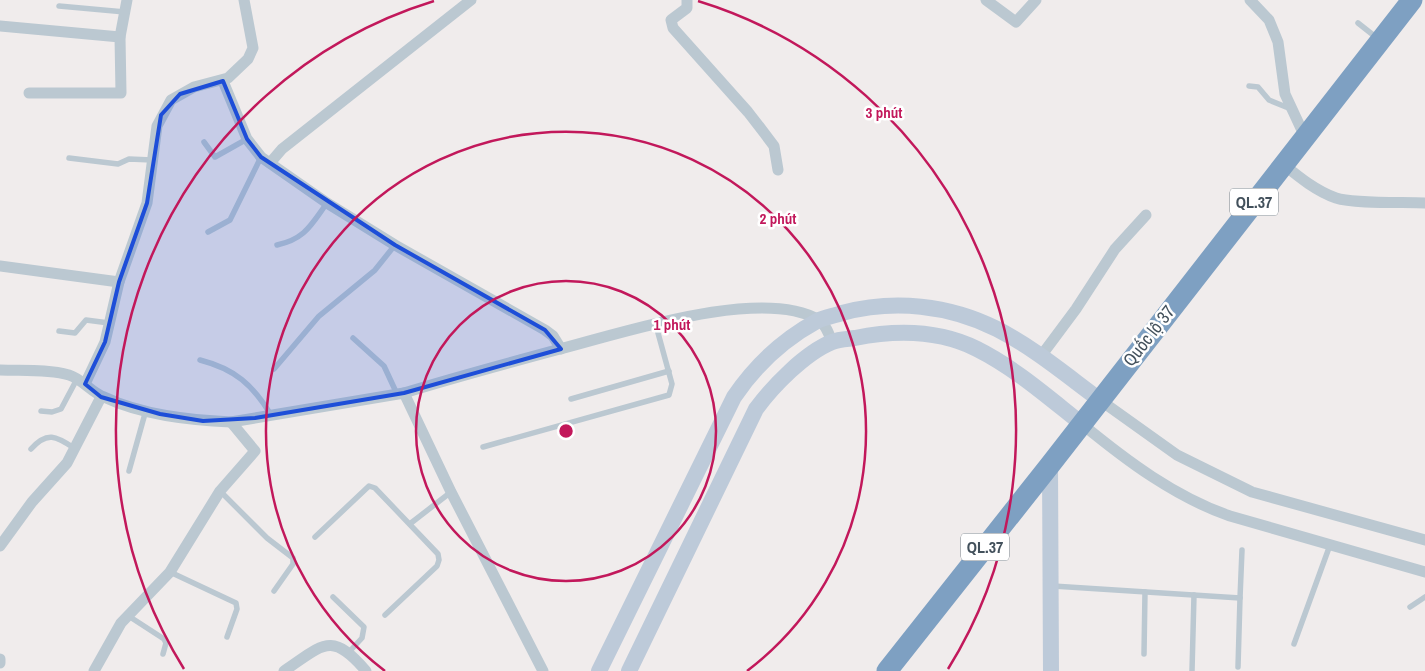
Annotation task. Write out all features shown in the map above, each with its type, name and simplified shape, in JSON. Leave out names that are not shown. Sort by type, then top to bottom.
[{"type":"highway","name":"Quốc lộ 37","points":[[887,671],[1380,41],[1406,4]]},
{"type":"main road","points":[[599,671],[734,397],[748,375],[768,356],[822,323],[851,311],[886,306],[918,306],[972,318],[1002,332],[1041,356],[1098,402]]},
{"type":"main road","points":[[629,671],[756,409],[769,391],[797,366],[832,341],[875,334],[937,334],[958,341],[994,359],[1082,423]]},
{"type":"main road","points":[[1050,465],[1051,671]]},
{"type":"street","points":[[29,93],[121,93],[120,37],[127,0]]},
{"type":"street","points":[[81,381],[101,353],[119,282],[147,203],[157,126],[171,100],[194,87],[223,81],[234,74],[248,59],[253,48],[244,0]]},
{"type":"street","points":[[266,160],[471,0]]},
{"type":"street","points":[[687,0],[687,8],[673,18],[671,25],[774,146],[778,170]]},
{"type":"street","points":[[986,0],[1016,22],[1036,0]]},
{"type":"street","points":[[1250,0],[1269,20],[1278,42],[1283,86],[1291,109],[1305,137]]},
{"type":"street","points":[[0,26],[120,37]]},
{"type":"street","points":[[223,81],[247,139],[266,160],[327,203],[395,246],[545,330],[553,336],[561,348]]},
{"type":"street","points":[[1283,164],[1307,182],[1336,198],[1351,201],[1425,203]]},
{"type":"street","points":[[1041,356],[1076,310],[1114,249],[1146,215]]},
{"type":"street","points":[[0,266],[119,282]]},
{"type":"street","points":[[0,370],[54,372],[81,381],[102,396],[146,410],[202,421],[231,422],[400,393],[491,366],[655,322],[709,312],[776,308],[822,323],[832,341]]},
{"type":"street","points":[[400,393],[543,671]]},
{"type":"street","points":[[0,546],[32,502],[67,463],[102,396]]},
{"type":"street","points":[[1098,402],[1177,456],[1252,492],[1425,540]]},
{"type":"street","points":[[94,671],[110,640],[127,616],[170,572],[220,491],[254,451],[231,422]]},
{"type":"street","points":[[1082,423],[1117,452],[1175,491],[1200,504],[1230,516],[1425,572]]},
{"type":"street","points":[[284,671],[323,646],[344,648],[366,671]]},
{"type":"lane","points":[[59,6],[124,12]]},
{"type":"lane","points":[[1358,23],[1380,41]]},
{"type":"lane","points":[[1249,86],[1258,87],[1269,100],[1291,109]]},
{"type":"lane","points":[[204,142],[215,157],[247,139]]},
{"type":"lane","points":[[69,158],[118,164],[129,159],[152,160]]},
{"type":"lane","points":[[208,232],[230,220],[266,160]]},
{"type":"lane","points":[[277,245],[290,242],[303,234],[327,203]]},
{"type":"lane","points":[[274,369],[319,316],[375,270],[395,246]]},
{"type":"lane","points":[[58,331],[75,333],[86,320],[109,323]]},
{"type":"lane","points":[[483,447],[663,398],[668,395],[671,390],[669,371],[655,322]]},
{"type":"lane","points":[[353,338],[384,366],[400,393]]},
{"type":"lane","points":[[200,360],[220,365],[250,385],[271,415]]},
{"type":"lane","points":[[571,399],[669,371]]},
{"type":"lane","points":[[41,411],[52,412],[60,409],[81,381]]},
{"type":"lane","points":[[129,471],[146,410]]},
{"type":"lane","points":[[31,449],[38,440],[51,436],[58,437],[74,448]]},
{"type":"lane","points":[[315,538],[369,486],[375,488],[438,554],[440,560],[437,566],[384,615]]},
{"type":"lane","points":[[220,491],[268,538],[293,558],[293,564],[274,591]]},
{"type":"lane","points":[[411,524],[451,492]]},
{"type":"lane","points":[[1294,644],[1330,545]]},
{"type":"lane","points":[[1238,667],[1242,550]]},
{"type":"lane","points":[[170,572],[236,603],[237,609],[227,637]]},
{"type":"lane","points":[[1050,586],[1240,598]]},
{"type":"lane","points":[[1144,654],[1145,592]]},
{"type":"lane","points":[[1192,671],[1194,595]]},
{"type":"lane","points":[[333,596],[364,627],[362,638],[349,652]]},
{"type":"lane","points":[[1410,607],[1425,597]]},
{"type":"lane","points":[[127,616],[164,639],[166,643],[162,654]]},
{"type":"highlighted area","points":[[223,81],[247,139],[261,157],[395,245],[545,330],[561,349],[404,393],[255,418],[203,421],[160,414],[101,397],[85,384],[105,342],[119,282],[147,203],[161,115],[180,94]]}]
